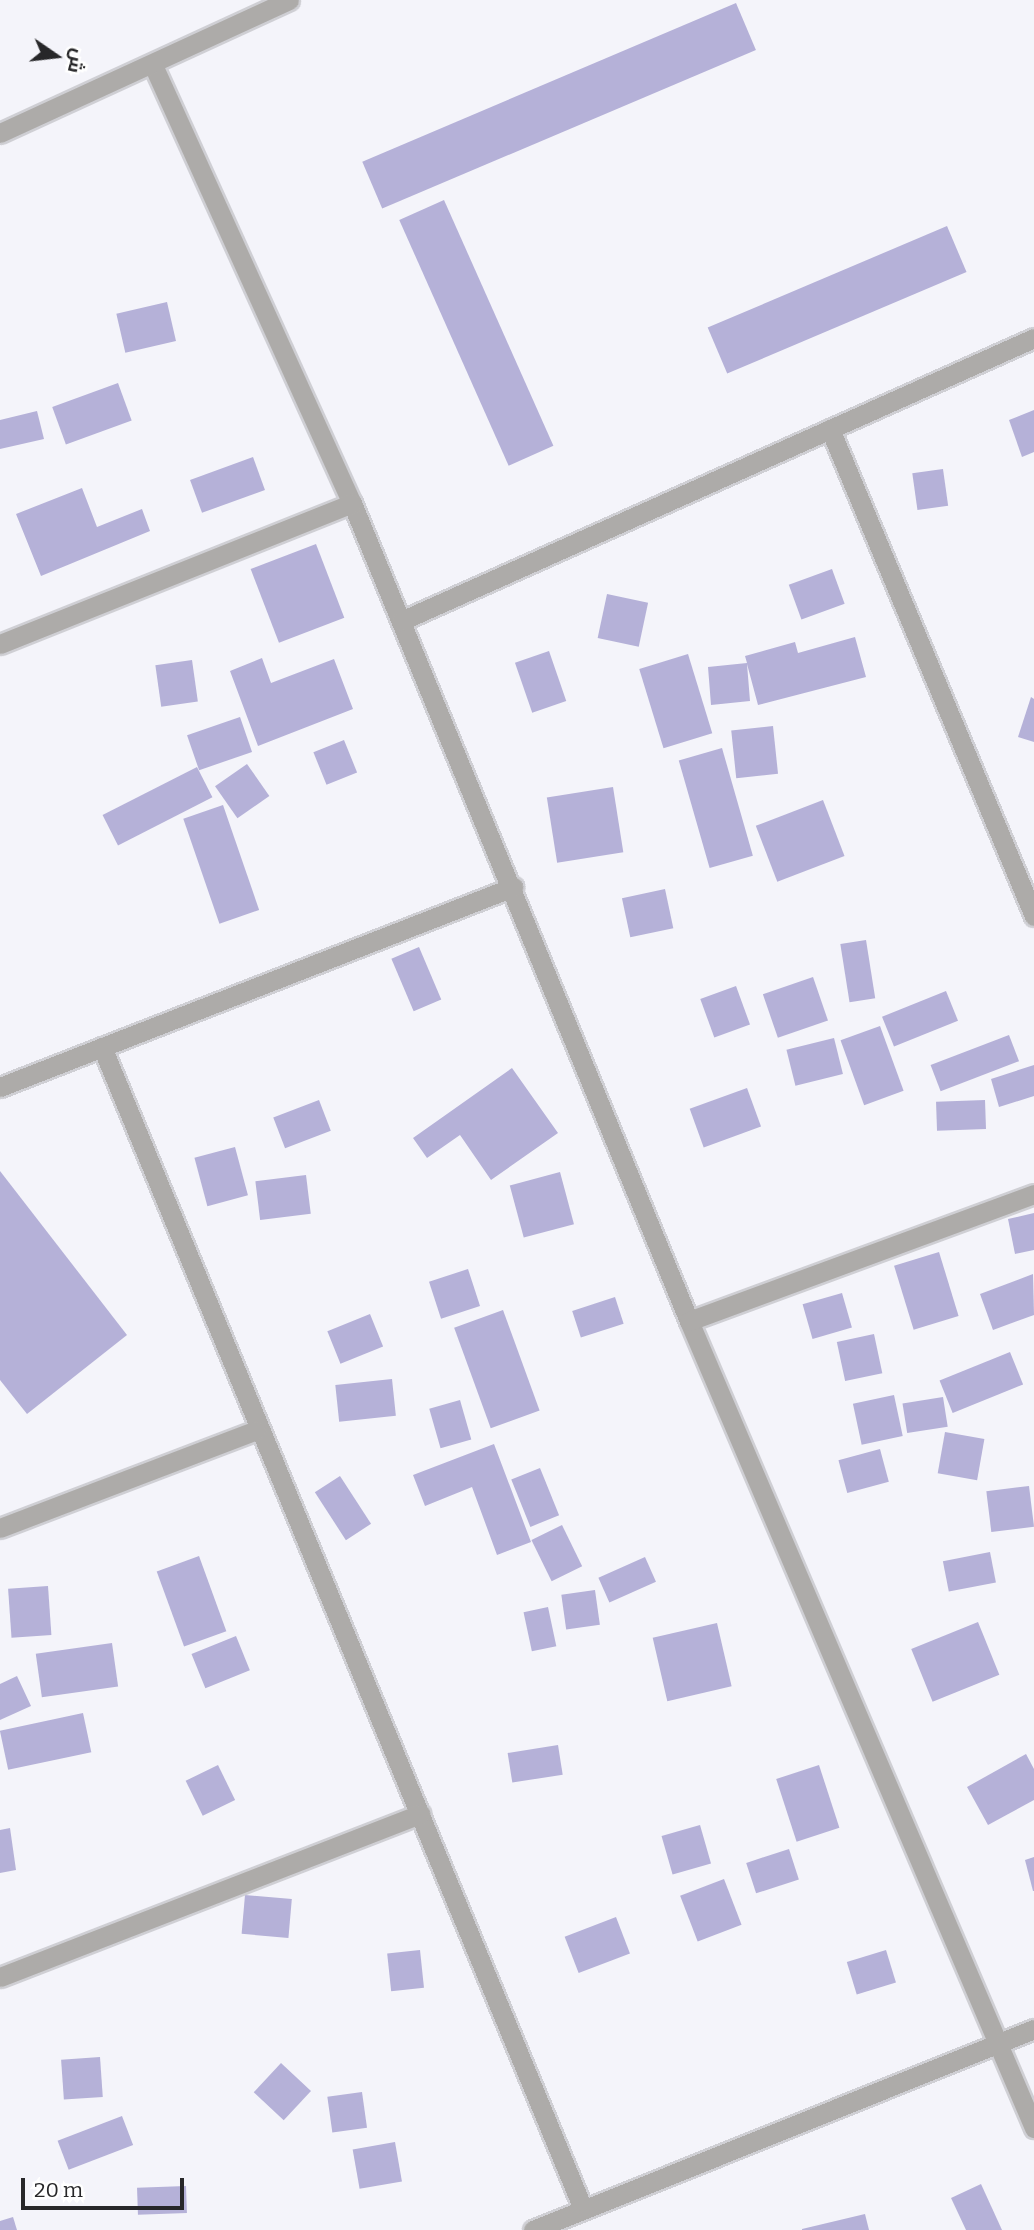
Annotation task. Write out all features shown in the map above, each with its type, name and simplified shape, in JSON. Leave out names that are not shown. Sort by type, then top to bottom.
[{"type":"street","points":[[0,134],[289,0]]},
{"type":"street","points":[[153,65],[352,503],[513,887],[689,1321],[1034,2128]]},
{"type":"street","points":[[401,621],[1034,338]]},
{"type":"street","points":[[830,429],[1034,916]]},
{"type":"street","points":[[0,644],[352,503]]},
{"type":"street","points":[[0,1087],[513,887]]},
{"type":"street","points":[[102,1046],[256,1430],[420,1814],[583,2209]]},
{"type":"street","points":[[689,1321],[1034,1194]]},
{"type":"street","points":[[0,1528],[256,1430]]},
{"type":"street","points":[[0,1977],[420,1814]]},
{"type":"street","points":[[533,2230],[1034,2029]]},
{"type":"building","points":[[736,3],[756,50],[382,209],[362,162]]},
{"type":"building","points":[[444,200],[553,446],[509,466],[399,220]]},
{"type":"building","points":[[947,226],[967,272],[727,374],[708,328]]},
{"type":"building","points":[[167,302],[176,341],[125,353],[116,314]]},
{"type":"building","points":[[118,383],[132,421],[66,445],[52,407]]},
{"type":"building","points":[[1034,410],[1034,452],[1022,457],[1009,420]]},
{"type":"building","points":[[37,411],[44,439],[0,449],[0,420]]},
{"type":"building","points":[[253,457],[265,490],[202,513],[190,480]]},
{"type":"building","points":[[943,469],[948,506],[917,510],[912,473]]},
{"type":"building","points":[[82,488],[97,527],[142,509],[150,531],[41,576],[16,514]]},
{"type":"building","points":[[316,544],[344,618],[279,643],[251,569]]},
{"type":"building","points":[[832,569],[845,604],[801,620],[789,585]]},
{"type":"building","points":[[607,594],[648,603],[639,647],[598,638]]},
{"type":"building","points":[[855,637],[866,677],[758,705],[747,664],[750,701],[711,705],[708,667],[747,663],[745,656],[795,642],[798,653]]},
{"type":"building","points":[[549,651],[566,701],[532,713],[515,663]]},
{"type":"building","points":[[688,654],[712,733],[663,748],[639,669]]},
{"type":"building","points":[[262,658],[271,683],[334,659],[353,709],[258,746],[230,671]]},
{"type":"building","points":[[192,660],[198,702],[161,707],[155,665]]},
{"type":"building","points":[[1031,697],[1034,699],[1034,742],[1018,737]]},
{"type":"building","points":[[240,717],[252,752],[199,770],[187,735]]},
{"type":"building","points":[[773,726],[778,774],[736,778],[731,730]]},
{"type":"building","points":[[344,740],[357,772],[327,785],[313,752]]},
{"type":"building","points":[[722,748],[753,856],[710,868],[679,760]]},
{"type":"building","points":[[247,764],[269,796],[237,818],[215,786]]},
{"type":"building","points":[[197,767],[212,797],[118,845],[103,815]]},
{"type":"building","points":[[613,787],[623,852],[557,863],[547,797]]},
{"type":"building","points":[[823,800],[845,856],[777,882],[756,826]]},
{"type":"building","points":[[223,805],[259,910],[219,924],[183,819]]},
{"type":"building","points":[[665,889],[673,928],[630,937],[622,898]]},
{"type":"building","points":[[866,940],[875,998],[850,1002],[840,944]]},
{"type":"building","points":[[419,947],[441,999],[414,1011],[391,959]]},
{"type":"building","points":[[813,977],[828,1020],[778,1038],[763,994]]},
{"type":"building","points":[[736,986],[750,1025],[714,1038],[700,999]]},
{"type":"building","points":[[946,991],[958,1021],[894,1047],[882,1017]]},
{"type":"building","points":[[880,1026],[904,1091],[864,1105],[841,1040]]},
{"type":"building","points":[[1009,1035],[1019,1061],[941,1091],[931,1065]]},
{"type":"building","points":[[834,1038],[843,1074],[795,1086],[786,1050]]},
{"type":"building","points":[[1034,1065],[1034,1096],[999,1107],[991,1079]]},
{"type":"building","points":[[512,1068],[558,1133],[491,1180],[460,1135],[427,1158],[413,1138]]},
{"type":"building","points":[[747,1088],[761,1127],[704,1147],[690,1109]]},
{"type":"building","points":[[319,1100],[331,1131],[285,1148],[273,1118]]},
{"type":"building","points":[[985,1100],[986,1129],[937,1131],[936,1102]]},
{"type":"building","points":[[235,1147],[248,1195],[207,1206],[194,1158]]},
{"type":"building","points":[[0,1171],[127,1335],[27,1414],[0,1380]]},
{"type":"building","points":[[560,1172],[574,1224],[524,1238],[510,1185]]},
{"type":"building","points":[[306,1175],[311,1214],[260,1220],[255,1181]]},
{"type":"building","points":[[1034,1213],[1034,1250],[1015,1254],[1008,1219]]},
{"type":"building","points":[[939,1252],[959,1316],[914,1330],[894,1266]]},
{"type":"building","points":[[468,1269],[480,1306],[441,1319],[429,1282]]},
{"type":"building","points":[[1033,1274],[1034,1315],[993,1330],[980,1294]]},
{"type":"building","points":[[842,1293],[852,1328],[813,1339],[803,1304]]},
{"type":"building","points":[[615,1297],[624,1324],[581,1338],[572,1311]]},
{"type":"building","points":[[503,1310],[540,1411],[491,1428],[454,1328]]},
{"type":"building","points":[[370,1314],[383,1346],[340,1364],[327,1331]]},
{"type":"building","points":[[874,1334],[882,1373],[845,1381],[837,1342]]},
{"type":"building","points":[[1010,1352],[1023,1384],[953,1413],[940,1380]]},
{"type":"building","points":[[392,1379],[396,1416],[339,1422],[335,1385]]},
{"type":"building","points":[[894,1395],[903,1436],[862,1445],[853,1404]]},
{"type":"building","points":[[943,1397],[948,1427],[907,1433],[903,1403]]},
{"type":"building","points":[[460,1400],[471,1439],[441,1448],[429,1409]]},
{"type":"building","points":[[945,1432],[984,1439],[977,1480],[938,1473]]},
{"type":"building","points":[[494,1444],[531,1542],[497,1555],[472,1487],[425,1506],[413,1475]]},
{"type":"building","points":[[880,1449],[889,1482],[847,1493],[838,1460]]},
{"type":"building","points":[[540,1468],[559,1515],[530,1527],[511,1480]]},
{"type":"building","points":[[340,1476],[371,1524],[346,1540],[315,1492]]},
{"type":"building","points":[[1029,1486],[1034,1527],[991,1532],[986,1491]]},
{"type":"building","points":[[562,1525],[582,1566],[552,1581],[531,1540]]},
{"type":"building","points":[[990,1552],[996,1582],[949,1592],[943,1561]]},
{"type":"building","points":[[199,1556],[226,1631],[184,1647],[157,1571]]},
{"type":"building","points":[[645,1557],[656,1582],[609,1602],[598,1578]]},
{"type":"building","points":[[48,1586],[51,1635],[12,1638],[8,1589]]},
{"type":"building","points":[[595,1590],[600,1625],[566,1629],[561,1595]]},
{"type":"building","points":[[548,1607],[556,1646],[532,1651],[524,1612]]},
{"type":"building","points":[[978,1622],[999,1675],[933,1702],[911,1649]]},
{"type":"building","points":[[717,1623],[732,1686],[667,1701],[653,1638]]},
{"type":"building","points":[[236,1636],[250,1670],[205,1688],[191,1654]]},
{"type":"building","points":[[112,1643],[118,1687],[42,1697],[36,1654]]},
{"type":"building","points":[[17,1676],[31,1706],[0,1720],[0,1684]]},
{"type":"building","points":[[83,1713],[91,1752],[8,1770],[0,1731]]},
{"type":"building","points":[[558,1745],[563,1775],[512,1783],[508,1753]]},
{"type":"building","points":[[1026,1754],[1034,1769],[1034,1800],[988,1825],[967,1787]]},
{"type":"building","points":[[218,1765],[235,1800],[203,1816],[186,1781]]},
{"type":"building","points":[[819,1765],[839,1828],[797,1842],[776,1779]]},
{"type":"building","points":[[700,1825],[711,1863],[673,1874],[662,1836]]},
{"type":"building","points":[[10,1828],[16,1870],[0,1873],[0,1830]]},
{"type":"building","points":[[789,1849],[799,1879],[756,1893],[746,1863]]},
{"type":"building","points":[[1034,1857],[1034,1891],[1033,1891],[1025,1860]]},
{"type":"building","points":[[724,1879],[742,1925],[698,1942],[680,1896]]},
{"type":"building","points":[[245,1895],[292,1899],[288,1938],[242,1934]]},
{"type":"building","points":[[616,1917],[630,1953],[579,1973],[565,1937]]},
{"type":"building","points":[[420,1950],[424,1988],[391,1991],[387,1953]]},
{"type":"building","points":[[886,1950],[896,1983],[857,1995],[847,1962]]},
{"type":"building","points":[[100,2057],[103,2097],[64,2100],[61,2060]]},
{"type":"building","points":[[281,2063],[311,2091],[284,2120],[254,2092]]},
{"type":"building","points":[[362,2092],[367,2128],[332,2133],[327,2097]]},
{"type":"building","points":[[122,2116],[133,2145],[69,2170],[58,2141]]},
{"type":"building","points":[[395,2142],[402,2181],[360,2189],[353,2149]]},
{"type":"building","points":[[981,2184],[1002,2230],[966,2230],[951,2198]]},
{"type":"building","points":[[186,2186],[187,2213],[138,2215],[137,2188]]},
{"type":"building","points":[[865,2214],[869,2230],[802,2230],[802,2229]]},
{"type":"building","points":[[13,2217],[17,2230],[0,2230],[0,2221]]}]
